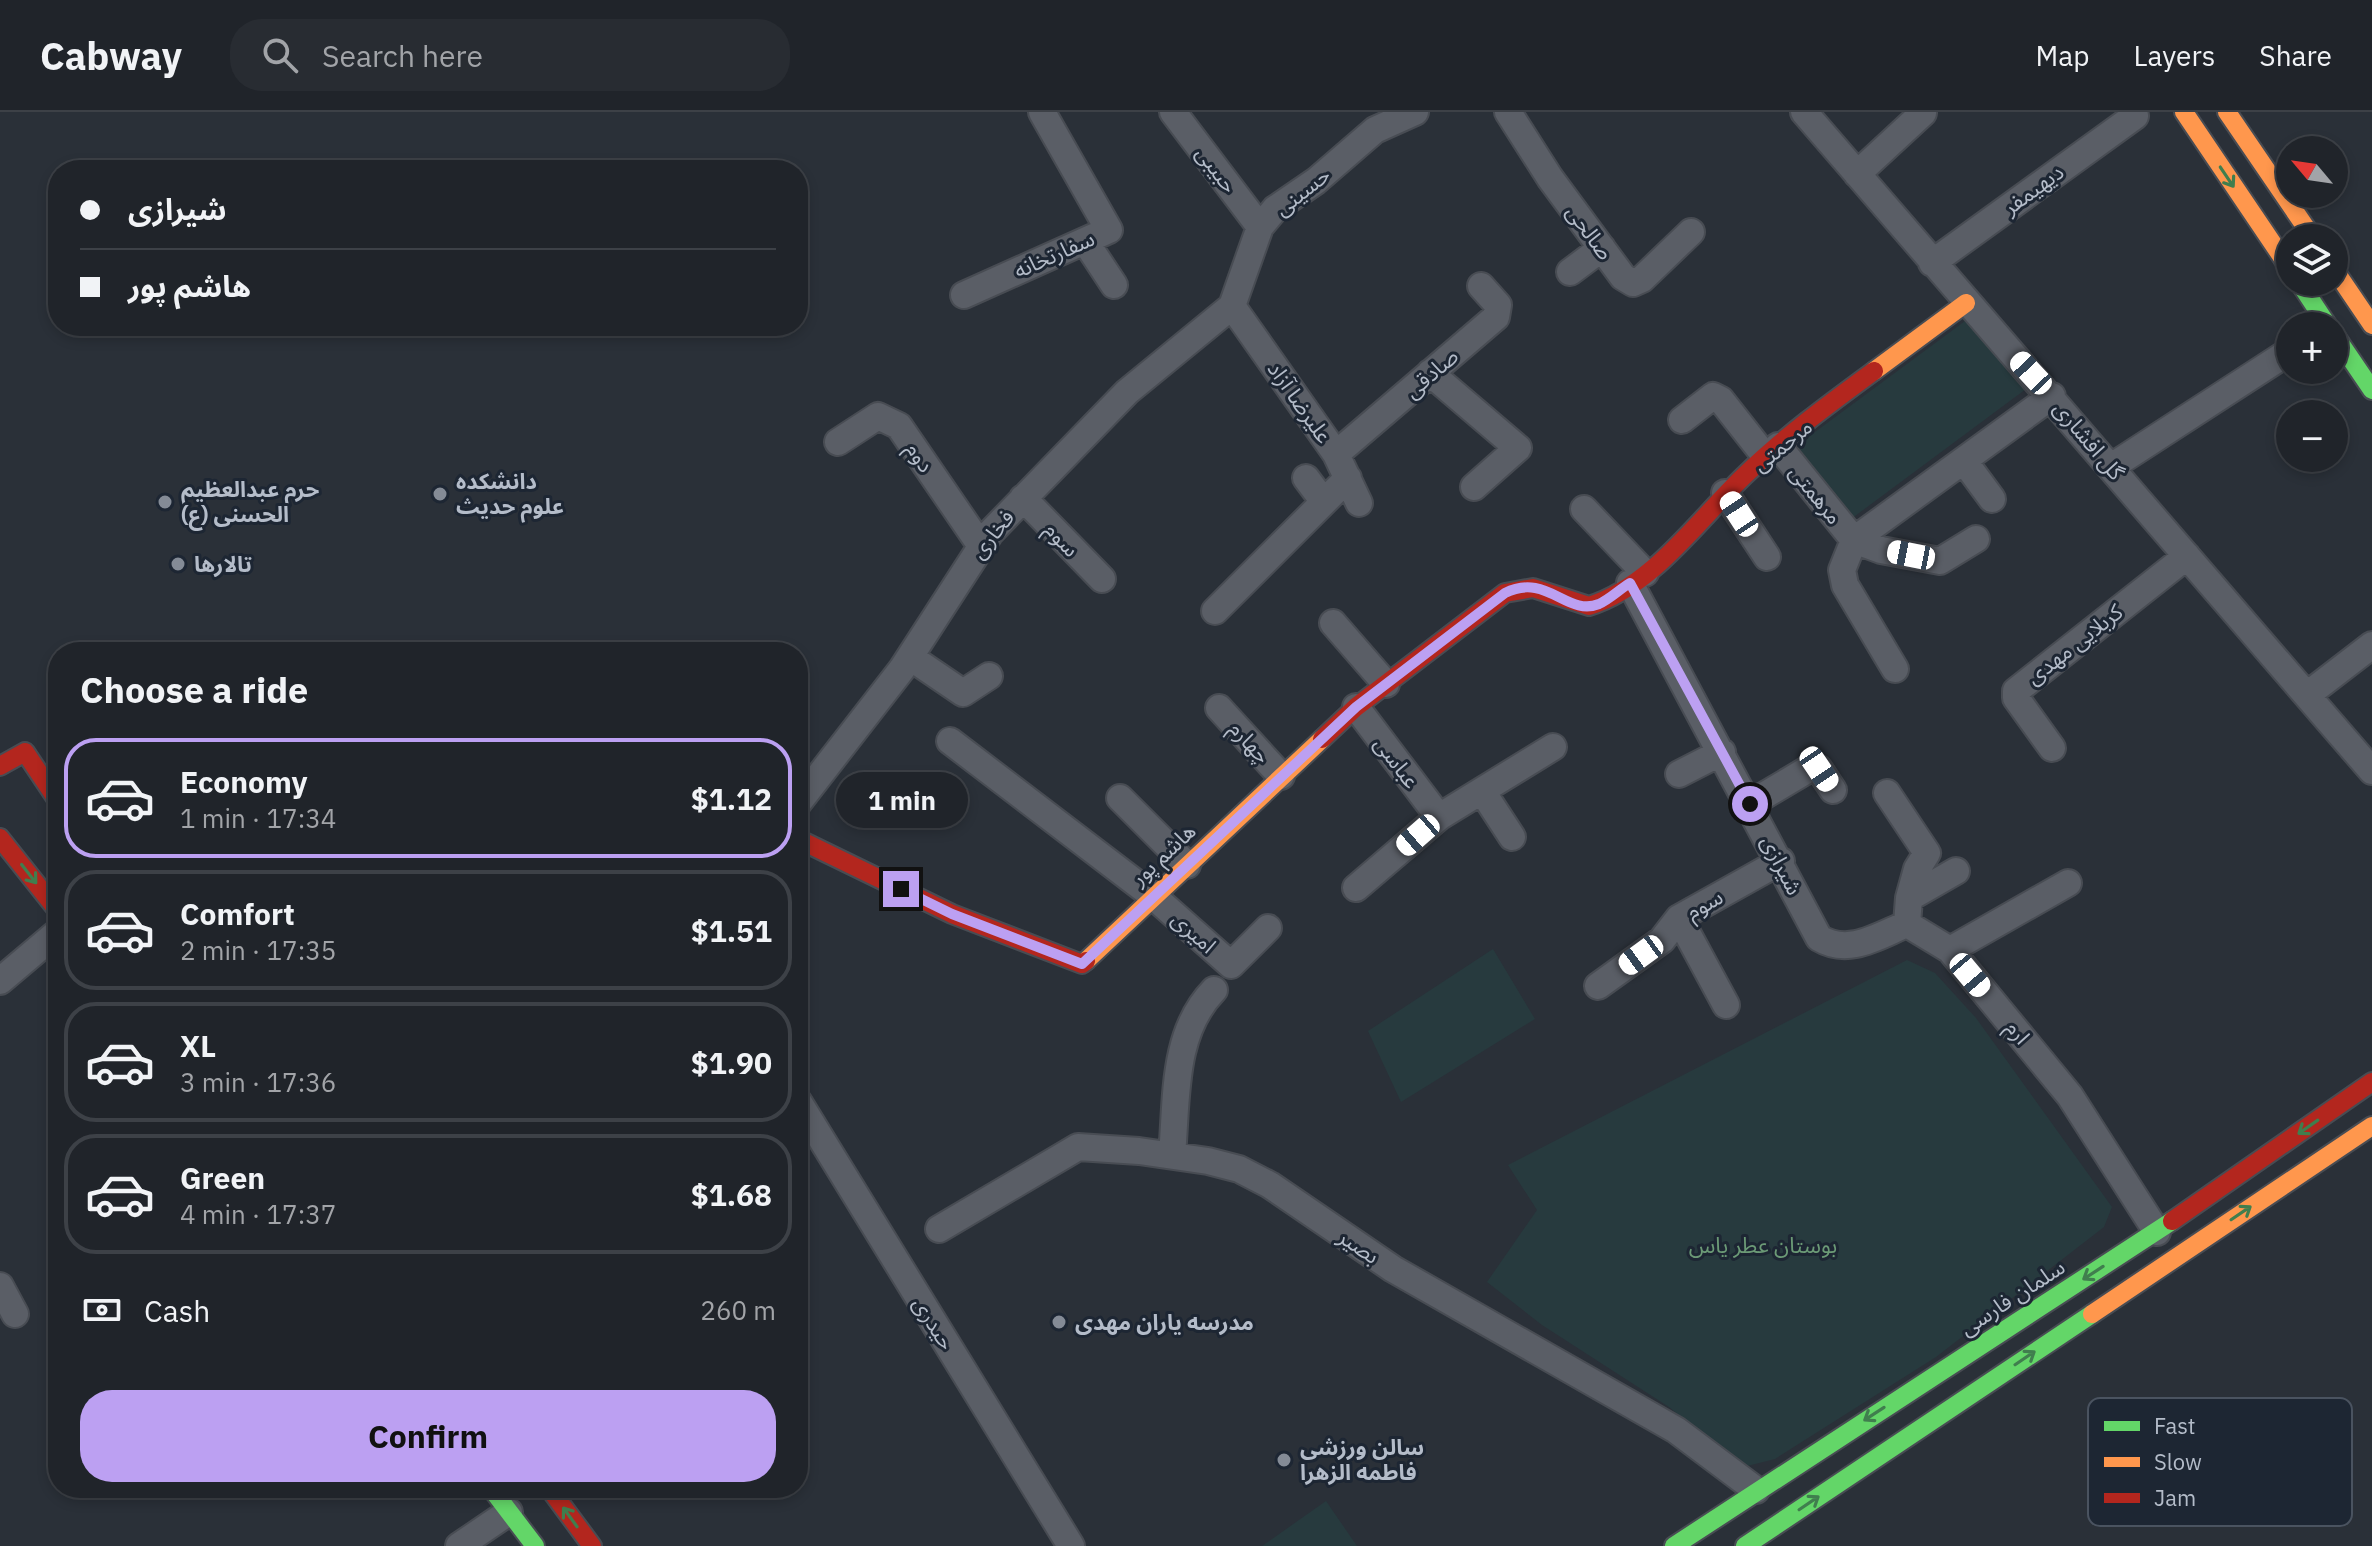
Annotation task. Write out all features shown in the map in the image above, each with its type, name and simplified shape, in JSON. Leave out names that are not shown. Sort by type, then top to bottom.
[{"type":"main road","points":[[2184,112],[2276,248]]},
{"type":"main road","points":[[2227,112],[2303,224]]},
{"type":"main road","points":[[2348,290],[2372,325]]},
{"type":"main road","name":"مرحمتی","points":[[1519,585],[1532,585],[1584,607],[1599,604],[1638,578],[1771,451],[1966,303]]},
{"type":"main road","points":[[2348,355],[2372,390]]},
{"type":"main road","name":"هاشم پور","points":[[808,844],[952,914],[1082,964],[1356,707],[1519,585]]},
{"type":"main road","points":[[0,766],[25,752],[48,786]]},
{"type":"main road","points":[[0,838],[48,898]]},
{"type":"main road","name":"سلمان فارسی","points":[[1674,1546],[2157,1232],[2372,1082]]},
{"type":"main road","points":[[1745,1546],[2372,1126]]},
{"type":"main road","points":[[498,1498],[535,1546]]},
{"type":"main road","points":[[556,1498],[592,1546]]},
{"type":"street","name":"سفارتخانه","points":[[964,295],[1109,230],[1042,112]]},
{"type":"street","name":"حبیبی","points":[[1173,112],[1260,227]]},
{"type":"street","name":"حسینی","points":[[1232,306],[1260,227],[1275,209],[1316,181],[1375,130],[1415,112]]},
{"type":"street","name":"صالحی","points":[[1508,112],[1623,277],[1633,283],[1642,279],[1691,232]]},
{"type":"street","name":"گل افشاری","points":[[1804,112],[1966,303],[2052,396],[2372,771]]},
{"type":"street","points":[[1857,174],[1923,113]]},
{"type":"street","name":"دیهیمفر","points":[[1932,263],[2135,116]]},
{"type":"street","points":[[1085,241],[1114,285]]},
{"type":"street","points":[[1570,272],[1602,248]]},
{"type":"street","name":"صادقی","points":[[1336,454],[1499,312],[1481,286]]},
{"type":"street","name":"علیرضا آزاد","points":[[1232,306],[1336,454],[1359,503]]},
{"type":"street","name":"فخاری","points":[[808,790],[910,657],[981,546],[1023,498],[1127,392],[1232,306]]},
{"type":"street","points":[[2111,467],[2276,360]]},
{"type":"street","points":[[1430,373],[1518,448],[1474,487]]},
{"type":"street","name":"مرهمتی","points":[[1682,420],[1713,396],[1721,400],[1854,540],[1842,570],[1845,585],[1895,669]]},
{"type":"street","points":[[1854,540],[2052,396]]},
{"type":"street","name":"دوم","points":[[838,442],[878,416],[899,426],[981,546]]},
{"type":"street","points":[[1964,461],[1992,499]]},
{"type":"street","points":[[1306,478],[1324,502]]},
{"type":"street","points":[[1215,611],[1348,478]]},
{"type":"street","points":[[1725,493],[1767,557]]},
{"type":"street","name":"سوم","points":[[1023,498],[1102,579]]},
{"type":"street","name":"شیرازی","points":[[1584,509],[1638,578],[1722,752],[1819,938],[1833,946],[1854,946],[1908,911],[1956,871]]},
{"type":"street","points":[[1854,540],[1881,550],[1940,561],[1976,539]]},
{"type":"street","name":"کربلایی مهدی","points":[[2052,748],[2016,698],[2016,691],[2187,556]]},
{"type":"street","points":[[1333,623],[1386,684]]},
{"type":"street","points":[[2307,695],[2372,645]]},
{"type":"street","points":[[910,657],[963,693],[989,676]]},
{"type":"street","name":"عباسی","points":[[1356,707],[1439,817]]},
{"type":"street","name":"چهارم","points":[[1219,708],[1281,776]]},
{"type":"street","points":[[950,741],[1153,896]]},
{"type":"street","points":[[1356,888],[1439,817],[1553,747]]},
{"type":"street","points":[[1679,774],[1722,752]]},
{"type":"street","points":[[1750,804],[1812,767],[1819,769],[1833,790]]},
{"type":"street","points":[[1482,791],[1512,837]]},
{"type":"street","points":[[1120,798],[1187,865]]},
{"type":"street","points":[[1901,800],[1927,853],[1917,869],[1908,911]]},
{"type":"street","name":"سوم","points":[[1598,986],[1662,940],[1679,918],[1781,861]]},
{"type":"street","points":[[1950,950],[2068,883]]},
{"type":"street","name":"امیری","points":[[1153,896],[1231,965],[1268,928]]},
{"type":"street","name":"ارم","points":[[1908,911],[1950,950],[2070,1096],[2157,1232]]},
{"type":"street","points":[[1679,918],[1726,1005]]},
{"type":"street","points":[[0,981],[48,940]]},
{"type":"street","points":[[1172,1155],[1182,1041],[1199,1006],[1214,990]]},
{"type":"street","name":"حیدری","points":[[808,1117],[1071,1546]]},
{"type":"street","name":"بصیر","points":[[939,1229],[1078,1147],[1172,1155],[1239,1169],[1270,1185],[1393,1269],[1676,1430],[1756,1490]]},
{"type":"street","points":[[0,1286],[15,1314]]},
{"type":"street","points":[[459,1546],[509,1512]]},
{"type":"green space","points":[[1965,321],[2026,389],[1851,519],[1792,449]]},
{"type":"green space","points":[[1493,949],[1535,1019],[1401,1102],[1368,1031]]},
{"type":"green space","name":"بوستان عطر یاس","points":[[1907,960],[1935,973],[1976,1018],[2112,1207],[2104,1227],[1936,1357],[1775,1459],[1743,1467],[1669,1407],[1542,1325],[1487,1282],[1537,1210],[1508,1165]]},
{"type":"green space","points":[[1326,1501],[1357,1546],[1262,1546]]},
{"type":"traffic: fast","points":[[2308,296],[2319,312]]},
{"type":"traffic: fast","points":[[2348,355],[2372,390]]},
{"type":"traffic: fast","points":[[1674,1546],[2172,1221]]},
{"type":"traffic: fast","points":[[1745,1546],[2092,1314]]},
{"type":"traffic: fast","points":[[499,1498],[535,1546]]},
{"type":"traffic: slow","points":[[2184,112],[2276,248]]},
{"type":"traffic: slow","points":[[2227,112],[2303,224]]},
{"type":"traffic: slow","points":[[2348,290],[2372,325]]},
{"type":"traffic: slow","points":[[1874,371],[1966,303]]},
{"type":"traffic: slow","points":[[1086,961],[1322,739]]},
{"type":"traffic: slow","points":[[2092,1314],[2372,1126]]},
{"type":"traffic: jam","points":[[1322,739],[1356,707],[1505,593],[1533,588],[1589,606],[1634,583],[1673,550],[1775,448],[1874,371]]},
{"type":"traffic: jam","points":[[0,766],[25,752],[48,786]]},
{"type":"traffic: jam","points":[[0,838],[48,898]]},
{"type":"traffic: jam","points":[[808,844],[952,914],[1082,964],[1086,961]]},
{"type":"traffic: jam","points":[[2172,1221],[2372,1082]]},
{"type":"traffic: jam","points":[[556,1498],[592,1546]]},
{"type":"place","name":"دانشکده علوم حدیث","points":[[440,494]]},
{"type":"place","name":"حرم عبدالعظیم الحسنی (ع)","points":[[165,502]]},
{"type":"place","name":"تالارها","points":[[178,564]]},
{"type":"place","name":"مدرسه یاران مهدی","points":[[1059,1322]]},
{"type":"place","name":"سالن ورزشی فاطمه الزهرا","points":[[1284,1460]]},
{"type":"route","points":[[901,889],[952,914],[1082,964],[1356,707],[1519,585],[1532,585],[1584,607],[1599,604],[1630,583],[1750,804]]}]
